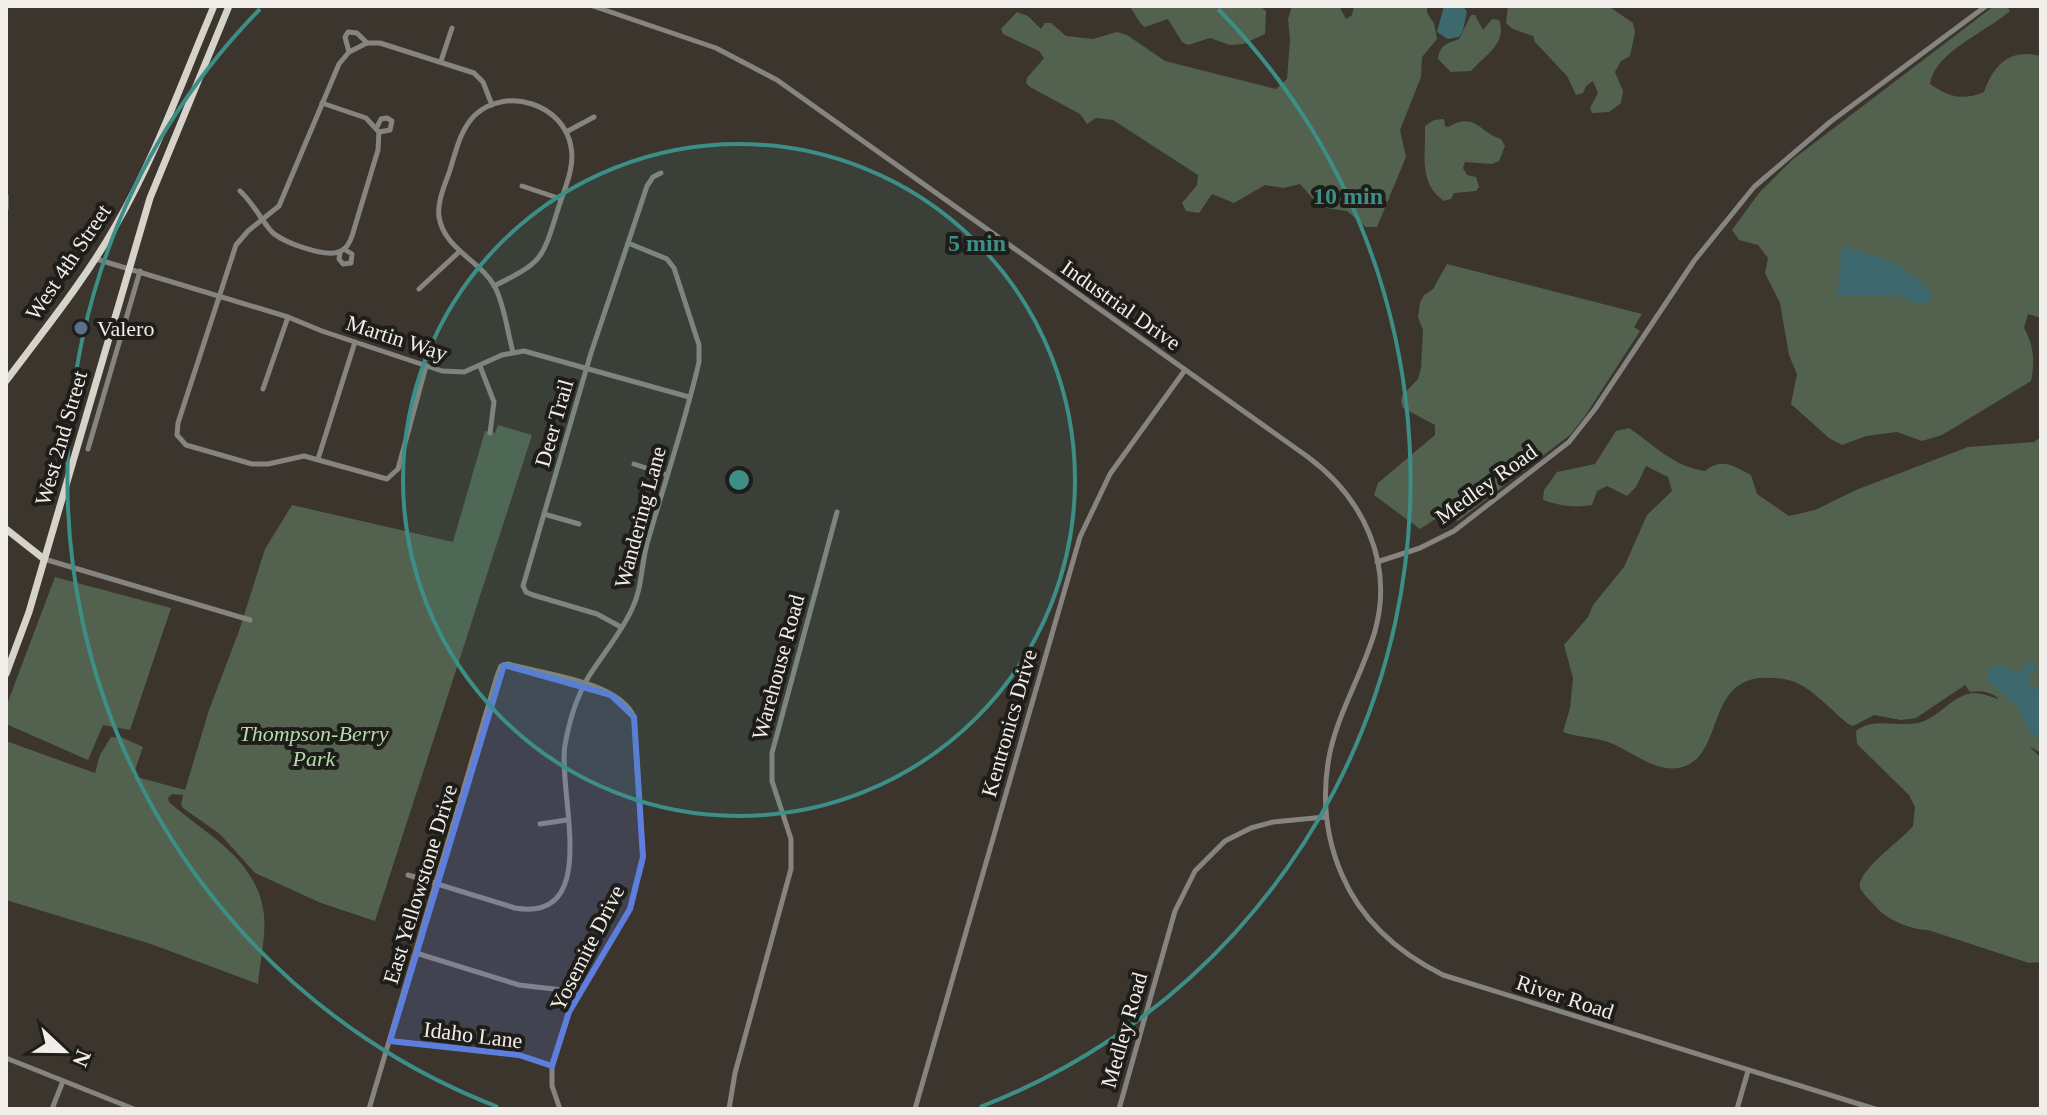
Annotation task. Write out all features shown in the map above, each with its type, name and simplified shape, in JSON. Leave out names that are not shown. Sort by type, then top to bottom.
[{"type":"main road","name":"West 4th Street","points":[[6,381],[96,259],[123,213],[214,6]]},
{"type":"main road","name":"West 2nd Street","points":[[6,674],[22,635],[150,198],[229,6]]},
{"type":"main road","points":[[6,529],[44,559]]},
{"type":"street","name":"Industrial Drive","points":[[593,6],[716,48],[777,80],[1316,463],[1338,481],[1360,512],[1372,537],[1377,562]]},
{"type":"street","name":"Medley Road","points":[[1377,562],[1420,548],[1454,531],[1569,442],[1595,409],[1694,261],[1754,187],[1830,122],[1986,6]]},
{"type":"street","points":[[441,61],[452,28]]},
{"type":"street","points":[[349,52],[345,37],[348,32],[357,33],[367,43]]},
{"type":"street","points":[[426,366],[396,473],[387,479],[318,459],[297,457],[268,464],[252,464],[181,443],[177,435],[178,423],[236,245],[248,231],[275,212],[283,200],[339,64],[349,52],[367,43],[386,44],[467,70],[479,77],[492,105]]},
{"type":"street","points":[[494,286],[524,271],[537,261],[546,247],[572,156],[566,132],[550,114],[530,102],[512,100],[492,105],[474,116],[460,137],[439,205],[441,227],[494,286],[513,352],[539,353],[689,397]]},
{"type":"street","points":[[240,191],[275,234],[288,242],[323,253],[342,251],[352,236],[378,150],[378,130],[366,118],[322,103]]},
{"type":"street","points":[[566,132],[594,117]]},
{"type":"street","name":"Deer Trail","points":[[621,627],[597,614],[533,595],[524,589],[587,368],[628,243],[647,186],[653,177],[661,173]]},
{"type":"street","points":[[522,186],[561,199]]},
{"type":"street","points":[[6,196],[6,208]]},
{"type":"street","name":"Wandering Lane","points":[[408,875],[515,908],[529,909],[543,906],[561,892],[569,878],[571,855],[565,747],[585,684],[637,595],[645,548],[699,362],[699,345],[674,268],[667,259],[628,243]]},
{"type":"street","points":[[419,289],[460,251]]},
{"type":"street","name":"Martin Way","points":[[96,259],[220,295],[426,366],[457,373],[513,352]]},
{"type":"street","name":"West 2nd Street","points":[[88,449],[140,271]]},
{"type":"street","points":[[263,389],[288,317]]},
{"type":"street","points":[[318,459],[355,342]]},
{"type":"street","points":[[480,366],[494,402],[490,433]]},
{"type":"street","name":"Kentronics Drive","points":[[915,1109],[1080,537],[1110,474],[1185,370]]},
{"type":"street","points":[[84,423],[94,428]]},
{"type":"street","points":[[634,464],[667,475]]},
{"type":"street","name":"Warehouse Road","points":[[729,1109],[735,1073],[791,869],[791,839],[772,781],[772,753],[837,512]]},
{"type":"street","points":[[544,514],[579,524]]},
{"type":"street","points":[[44,559],[250,620]]},
{"type":"street","points":[[1325,817],[1328,760],[1378,619],[1380,590],[1377,562]]},
{"type":"street","name":"Yosemite Drive","points":[[501,668],[508,664],[585,684],[624,701],[634,717],[643,857],[630,909],[569,1012],[552,1066],[552,1086],[560,1109]]},
{"type":"street","name":"East Yellowstone Drive","points":[[369,1109],[501,668]]},
{"type":"street","name":"Medley Road","points":[[1119,1109],[1175,911],[1195,871],[1225,841],[1251,828],[1273,822],[1325,817]]},
{"type":"street","name":"River Road","points":[[1325,817],[1337,864],[1353,897],[1373,924],[1403,953],[1418,962],[1443,975],[1875,1109]]},
{"type":"street","points":[[540,824],[567,820]]},
{"type":"street","points":[[416,953],[519,985],[580,992]]},
{"type":"street","name":"Idaho Lane","points":[[390,1041],[519,1055],[552,1066]]},
{"type":"street","points":[[6,1058],[134,1109]]},
{"type":"street","points":[[1737,1109],[1748,1071]]},
{"type":"street","points":[[52,1109],[63,1081]]},
{"type":"highlighted area","points":[[504,665],[611,695],[634,717],[643,857],[630,909],[569,1012],[552,1066],[519,1055],[390,1041]]},
{"type":"green space","points":[[1129,6],[1260,6],[1266,11],[1265,34],[1243,44],[1230,45],[1210,38],[1188,45],[1182,42],[1168,19],[1145,27]]},
{"type":"green space","points":[[1292,6],[1339,6],[1346,19],[1352,15],[1354,6],[1427,6],[1427,13],[1434,23],[1437,39],[1422,57],[1421,77],[1400,130],[1406,157],[1377,227],[1366,227],[1347,211],[1320,207],[1300,184],[1283,188],[1265,185],[1234,203],[1212,194],[1199,213],[1186,211],[1182,203],[1197,185],[1198,175],[1113,120],[1096,118],[1087,124],[1080,114],[1030,87],[1026,83],[1027,78],[1044,58],[1039,51],[1003,34],[1001,29],[1017,12],[1028,16],[1041,29],[1045,23],[1051,23],[1066,36],[1093,39],[1117,32],[1127,35],[1165,61],[1276,89],[1287,79],[1288,19]]},
{"type":"green space","points":[[1508,6],[1608,6],[1633,23],[1635,32],[1630,56],[1621,61],[1615,72],[1623,91],[1621,103],[1609,112],[1592,113],[1590,108],[1598,93],[1593,81],[1583,93],[1576,95],[1567,76],[1533,36],[1506,23]]},
{"type":"green space","points":[[1994,6],[2007,6],[2010,11],[1951,52],[1934,72],[1930,84],[1956,96],[1976,95],[1984,92],[1993,73],[2005,60],[2020,54],[2041,56],[2041,318],[2028,314],[2024,328],[2033,354],[2031,381],[1942,435],[1922,441],[1897,432],[1866,436],[1842,445],[1829,438],[1791,404],[1797,374],[1789,355],[1780,303],[1765,273],[1768,258],[1758,245],[1739,240],[1732,230],[1759,193],[1792,160]]},
{"type":"green space","points":[[1471,15],[1475,15],[1483,30],[1492,19],[1499,20],[1498,42],[1471,71],[1451,72],[1438,59],[1439,54],[1445,45],[1459,39]]},
{"type":"green space","points":[[1444,119],[1448,127],[1465,121],[1476,124],[1501,139],[1505,146],[1499,161],[1492,164],[1465,162],[1463,168],[1467,175],[1476,177],[1479,187],[1476,191],[1454,193],[1451,199],[1444,201],[1430,186],[1427,177],[1425,126],[1434,120]]},
{"type":"green space","points":[[1447,264],[1642,314],[1634,327],[1640,331],[1570,435],[1458,521],[1443,514],[1420,529],[1374,495],[1378,483],[1435,435],[1435,425],[1403,408],[1401,402],[1402,396],[1418,379],[1421,368],[1423,330],[1418,317],[1420,303],[1424,295],[1433,289]]},
{"type":"green space","name":"Thompson-Berry Park","points":[[498,425],[532,435],[375,921],[321,903],[255,873],[220,834],[183,808],[183,795],[172,794],[169,802],[241,863],[260,895],[264,941],[258,984],[151,944],[6,900],[6,741],[95,773],[100,755],[111,737],[123,738],[143,747],[133,776],[185,790],[209,710],[265,549],[292,505],[453,542],[485,431],[495,433]]},
{"type":"green space","points":[[1629,428],[1665,454],[1694,469],[1705,471],[1717,464],[1728,464],[1751,475],[1757,494],[1789,516],[1815,510],[1856,490],[1968,447],[2034,442],[2041,437],[2041,753],[2029,746],[2041,758],[2041,962],[2029,963],[1901,924],[1881,912],[1860,888],[1865,873],[1913,826],[1915,807],[1909,795],[1857,744],[1856,731],[1870,724],[1918,723],[1966,694],[1977,693],[1999,699],[1993,695],[1982,691],[1970,692],[1965,685],[1916,718],[1901,720],[1874,715],[1853,726],[1795,682],[1759,678],[1742,684],[1730,694],[1703,752],[1693,762],[1678,768],[1650,763],[1605,741],[1563,732],[1570,708],[1573,678],[1564,645],[1624,567],[1647,515],[1672,491],[1668,477],[1646,466],[1636,487],[1627,496],[1607,486],[1597,491],[1592,505],[1562,505],[1543,500],[1544,490],[1557,472],[1595,464],[1616,431]]},
{"type":"green space","points":[[55,577],[171,608],[130,730],[103,725],[88,760],[6,724],[6,707]]},
{"type":"water","points":[[1444,6],[1463,6],[1467,12],[1459,37],[1448,39],[1437,32]]},
{"type":"water","points":[[1842,248],[1904,268],[1923,284],[1932,300],[1921,304],[1895,296],[1837,296]]},
{"type":"water","points":[[2032,660],[2036,666],[2028,683],[2035,689],[2041,688],[2041,739],[2031,734],[2020,717],[2022,711],[2019,707],[1986,678],[1990,668],[2001,665],[2018,671]]},
{"type":"place","name":"Valero","points":[[81,328]]}]
